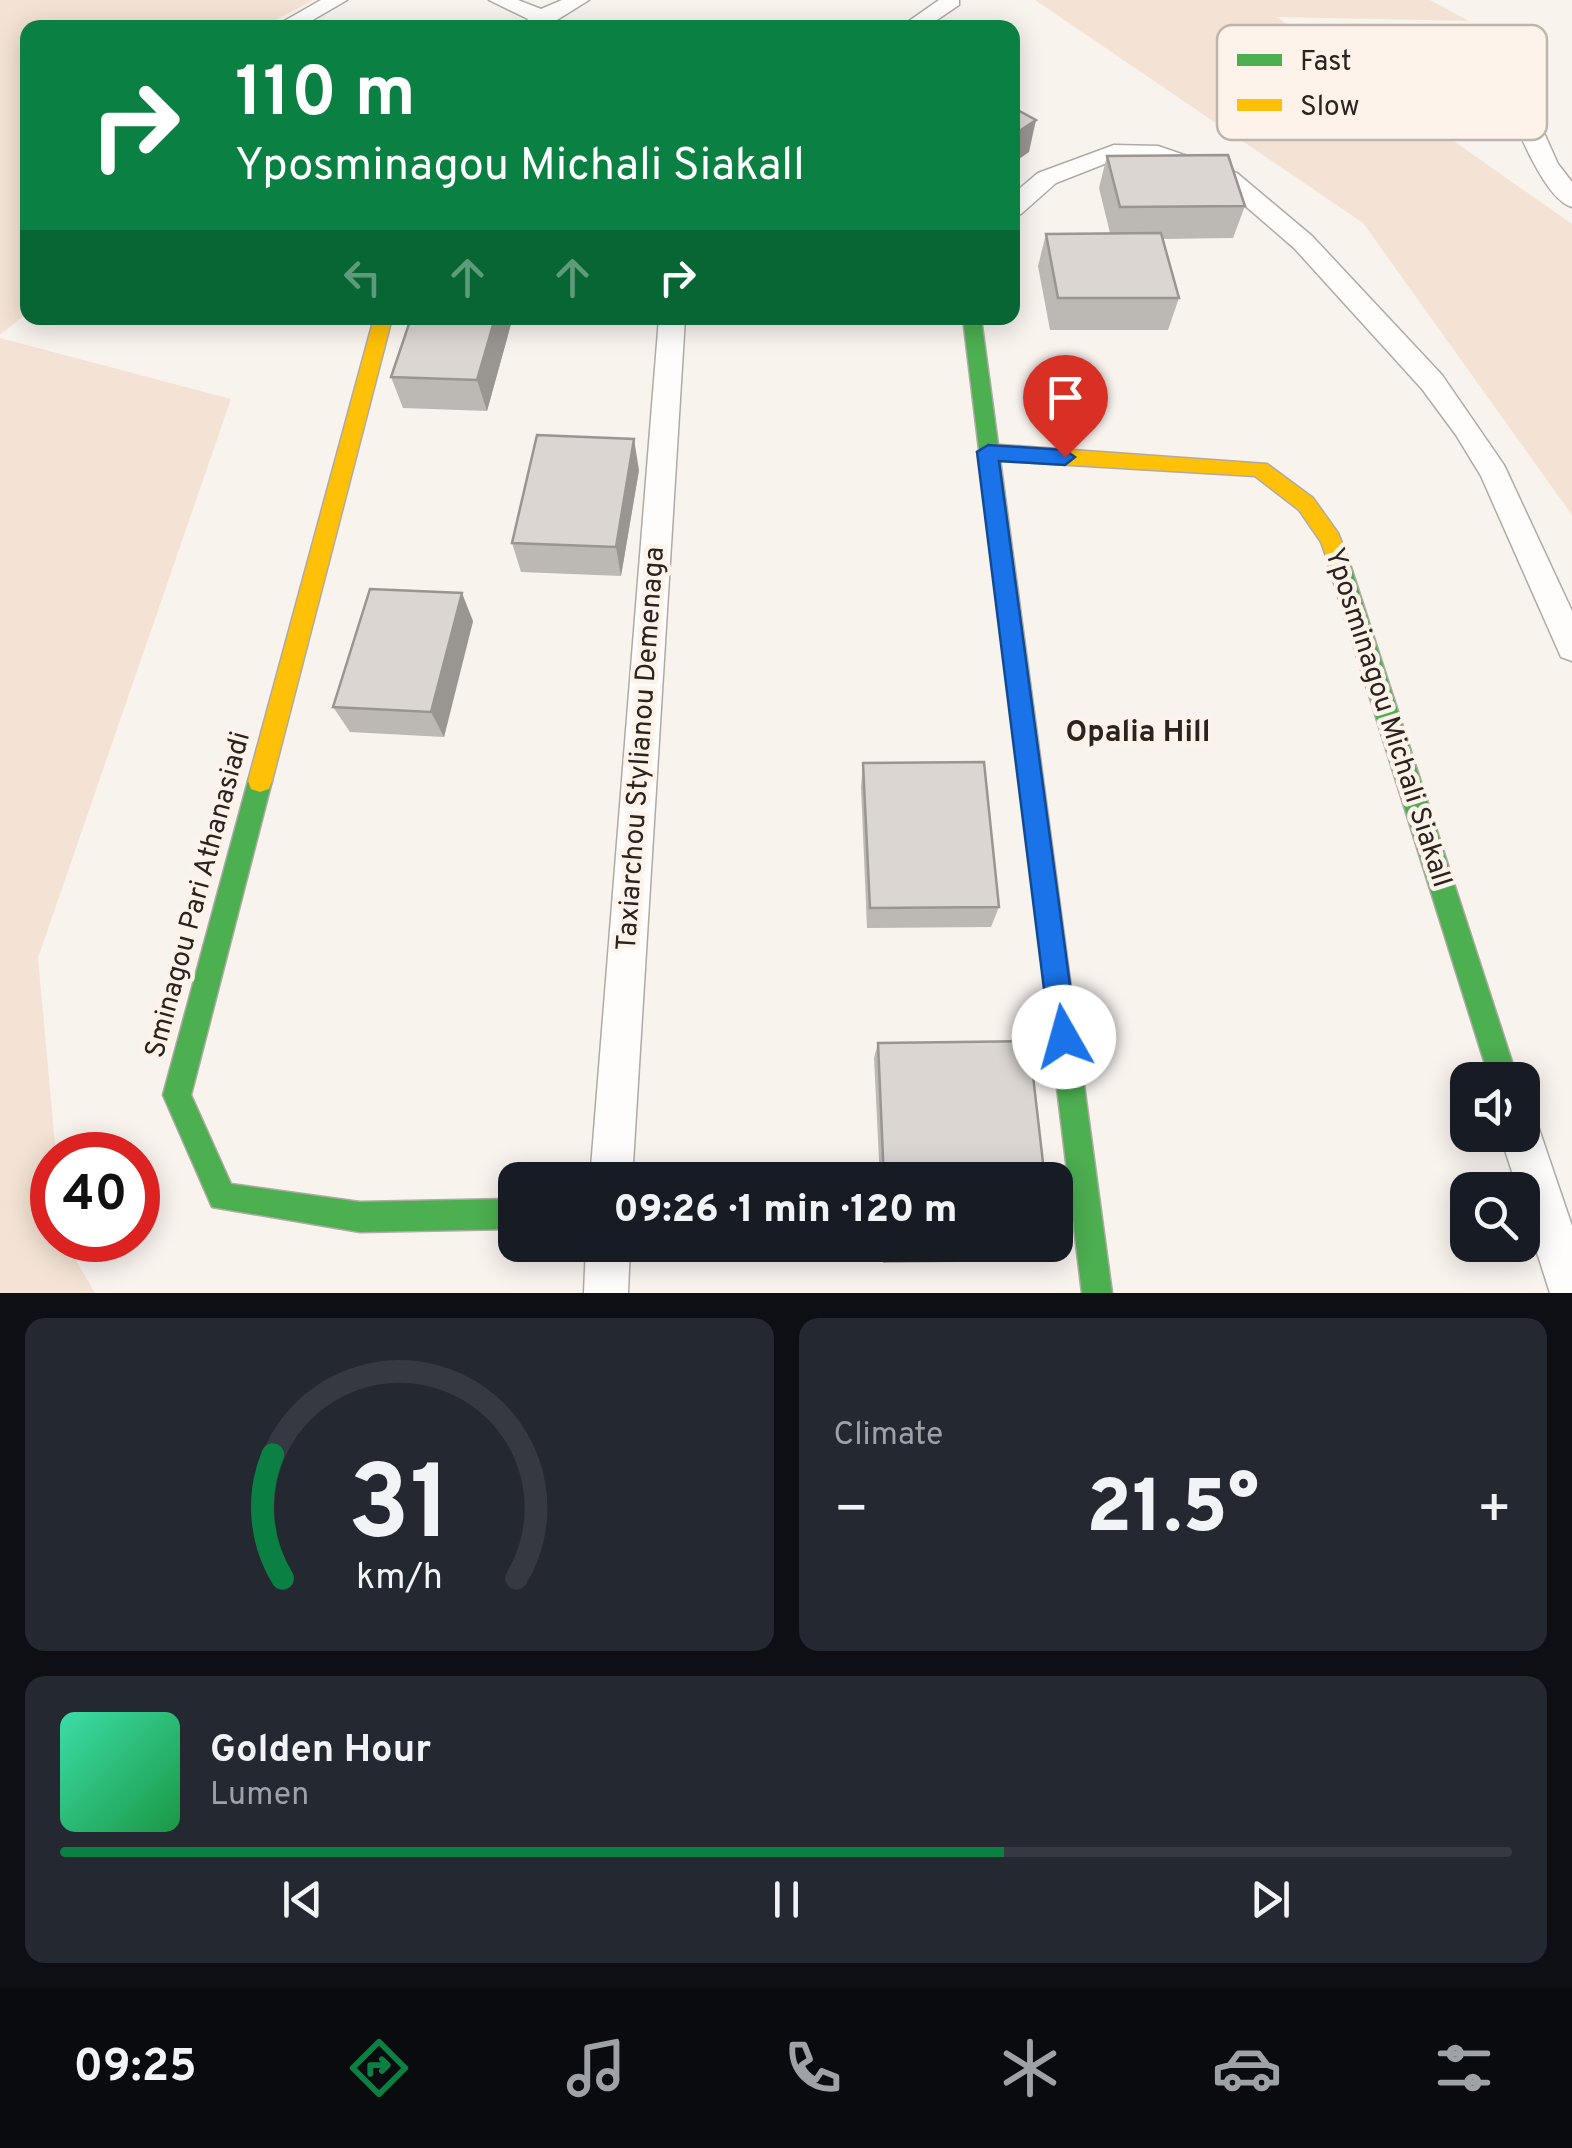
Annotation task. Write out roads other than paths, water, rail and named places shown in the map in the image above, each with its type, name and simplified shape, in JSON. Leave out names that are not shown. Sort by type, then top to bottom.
[{"type":"street","points":[[298,20],[337,0]]},
{"type":"street","points":[[499,0],[534,20]]},
{"type":"street","points":[[541,20],[580,0]]},
{"type":"street","points":[[924,20],[949,6],[950,0]]},
{"type":"street","points":[[1536,140],[1547,166],[1572,198]]},
{"type":"street","points":[[1020,201],[1046,178],[1114,152],[1158,153],[1228,178],[1303,242],[1432,382],[1494,473],[1572,647]]},
{"type":"street","name":"Sminagou Pari Athanasiadi","points":[[381,325],[177,1095],[222,1197],[360,1216],[498,1214]]},
{"type":"street","name":"Taxiarchou Stylianou Demenaga","points":[[612,1162],[672,325]]},
{"type":"street","points":[[973,325],[1097,1293]]},
{"type":"street","name":"Yposminagou Michali Siakall","points":[[988,452],[1260,469],[1306,504],[1331,539],[1498,1062]]},
{"type":"street","points":[[1526,1152],[1572,1293]]},
{"type":"street","points":[[606,1293],[607,1262]]},
{"type":"district","name":"Opalia Hill","points":[[1138,733]]}]
